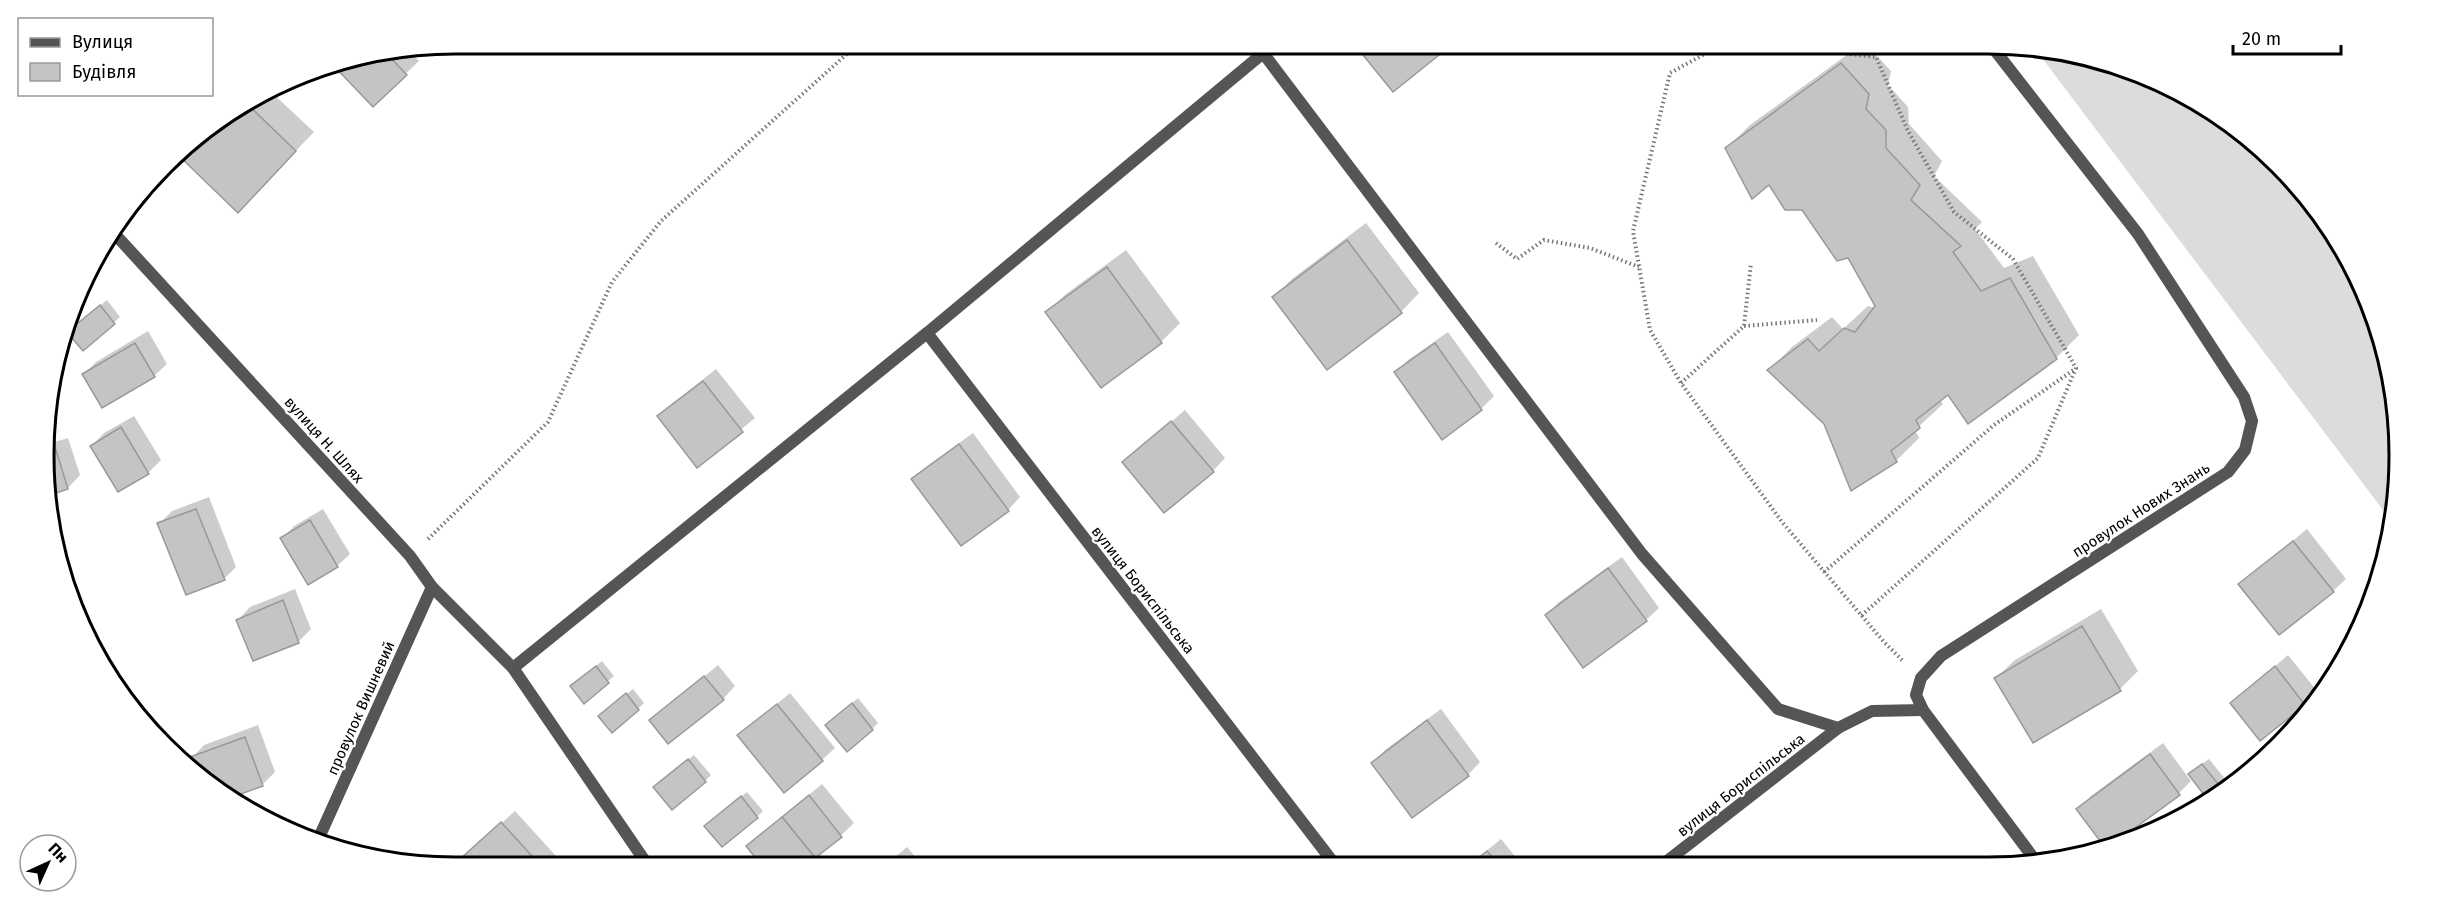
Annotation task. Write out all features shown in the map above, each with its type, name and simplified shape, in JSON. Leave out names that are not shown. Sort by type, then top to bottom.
[{"type":"street","points":[[513,668],[927,333],[1262,54]]},
{"type":"street","points":[[1264,54],[1642,554],[1778,709],[1838,728]]},
{"type":"street","name":"провулок Нових Знань","points":[[1921,678],[1941,656],[2228,472],[2245,450],[2252,421],[2244,397],[2138,234],[1998,54]]},
{"type":"street","name":"вулиця Н. Шлях","points":[[118,238],[410,556],[432,587],[513,668],[642,857]]},
{"type":"street","name":"вулиця Бориспільська","points":[[927,333],[1329,857]]},
{"type":"street","name":"провулок Вишневий","points":[[321,834],[432,587]]},
{"type":"street","points":[[1921,678],[1916,695],[1923,710],[2031,855]]},
{"type":"street","name":"вулиця Бориспільська","points":[[1672,857],[1838,728],[1872,711],[1923,710]]},
{"type":"path","points":[[410,556],[548,422],[612,282],[661,221],[847,54]]},
{"type":"path","points":[[1705,54],[1670,73],[1633,231],[1650,330],[1682,384],[1782,522],[1884,642],[1921,678]]},
{"type":"path","points":[[1850,54],[1876,57],[1908,131],[1954,212],[2013,259],[2076,368]]},
{"type":"path","points":[[1496,243],[1517,259],[1544,240],[1590,248],[1639,267]]},
{"type":"path","points":[[1743,326],[1751,263]]},
{"type":"path","points":[[1682,384],[1743,326],[1817,320]]},
{"type":"path","points":[[1824,572],[1994,425],[2076,368]]},
{"type":"path","points":[[1862,616],[2038,458],[2076,368]]},
{"type":"shaded area","points":[[2041,57],[2117,75],[2165,95],[2188,108],[2232,137],[2252,154],[2306,211],[2348,278],[2368,326],[2375,352],[2386,403],[2388,429],[2389,456],[2385,513]]},
{"type":"building","points":[[1362,54],[1440,54],[1393,92]]},
{"type":"building","points":[[392,59],[407,75],[373,107],[339,71]]},
{"type":"building","points":[[1841,63],[1869,94],[1866,109],[1886,130],[1886,148],[1920,185],[1911,200],[1961,246],[1953,252],[1981,291],[2010,278],[2057,359],[1968,424],[1948,395],[1916,420],[1920,428],[1891,451],[1897,462],[1851,491],[1824,424],[1767,370],[1808,339],[1819,351],[1844,328],[1855,332],[1875,306],[1848,258],[1837,261],[1802,210],[1785,210],[1769,185],[1752,199],[1725,148]]},
{"type":"building","points":[[253,109],[296,151],[238,213],[184,161],[211,137]]},
{"type":"building","points":[[1347,240],[1402,313],[1327,370],[1272,297]]},
{"type":"building","points":[[1107,267],[1162,343],[1101,388],[1045,312]]},
{"type":"building","points":[[100,305],[115,324],[83,351],[72,338],[75,325]]},
{"type":"building","points":[[135,343],[155,377],[102,408],[82,374]]},
{"type":"building","points":[[1435,343],[1482,410],[1442,440],[1394,372]]},
{"type":"building","points":[[703,381],[743,432],[697,468],[657,416]]},
{"type":"building","points":[[1171,421],[1214,472],[1164,513],[1122,462]]},
{"type":"building","points":[[121,427],[149,474],[118,492],[90,446]]},
{"type":"building","points":[[959,444],[1009,511],[961,546],[911,479]]},
{"type":"building","points":[[56,450],[68,489],[56,493],[55,482]]},
{"type":"building","points":[[196,509],[225,580],[186,595],[157,523]]},
{"type":"building","points":[[310,520],[338,567],[308,585],[280,538]]},
{"type":"building","points":[[2293,541],[2334,592],[2279,635],[2238,584]]},
{"type":"building","points":[[1608,568],[1647,621],[1583,668],[1545,615]]},
{"type":"building","points":[[283,600],[299,643],[253,661],[236,620]]},
{"type":"building","points":[[2082,626],[2121,691],[2033,743],[1994,678]]},
{"type":"building","points":[[596,666],[609,683],[584,704],[570,686]]},
{"type":"building","points":[[2275,666],[2303,703],[2295,713],[2260,741],[2230,703]]},
{"type":"building","points":[[704,676],[724,700],[668,744],[649,720]]},
{"type":"building","points":[[626,693],[639,710],[612,733],[598,716]]},
{"type":"building","points":[[852,703],[873,730],[847,752],[825,725]]},
{"type":"building","points":[[777,704],[823,761],[784,793],[737,735]]},
{"type":"building","points":[[1427,720],[1469,776],[1412,818],[1371,763]]},
{"type":"building","points":[[245,737],[263,786],[241,794],[191,757]]},
{"type":"building","points":[[2150,754],[2180,795],[2133,829],[2100,841],[2076,809]]},
{"type":"building","points":[[688,759],[706,782],[672,810],[653,787]]},
{"type":"building","points":[[2202,764],[2218,784],[2203,794],[2188,774]]},
{"type":"building","points":[[809,795],[842,837],[814,857],[782,817]]},
{"type":"building","points":[[741,796],[758,818],[722,847],[704,826]]},
{"type":"building","points":[[782,817],[815,857],[755,857],[746,846]]},
{"type":"building","points":[[501,822],[533,857],[462,857]]},
{"type":"building","points":[[1487,851],[1492,857],[1480,857]]}]
